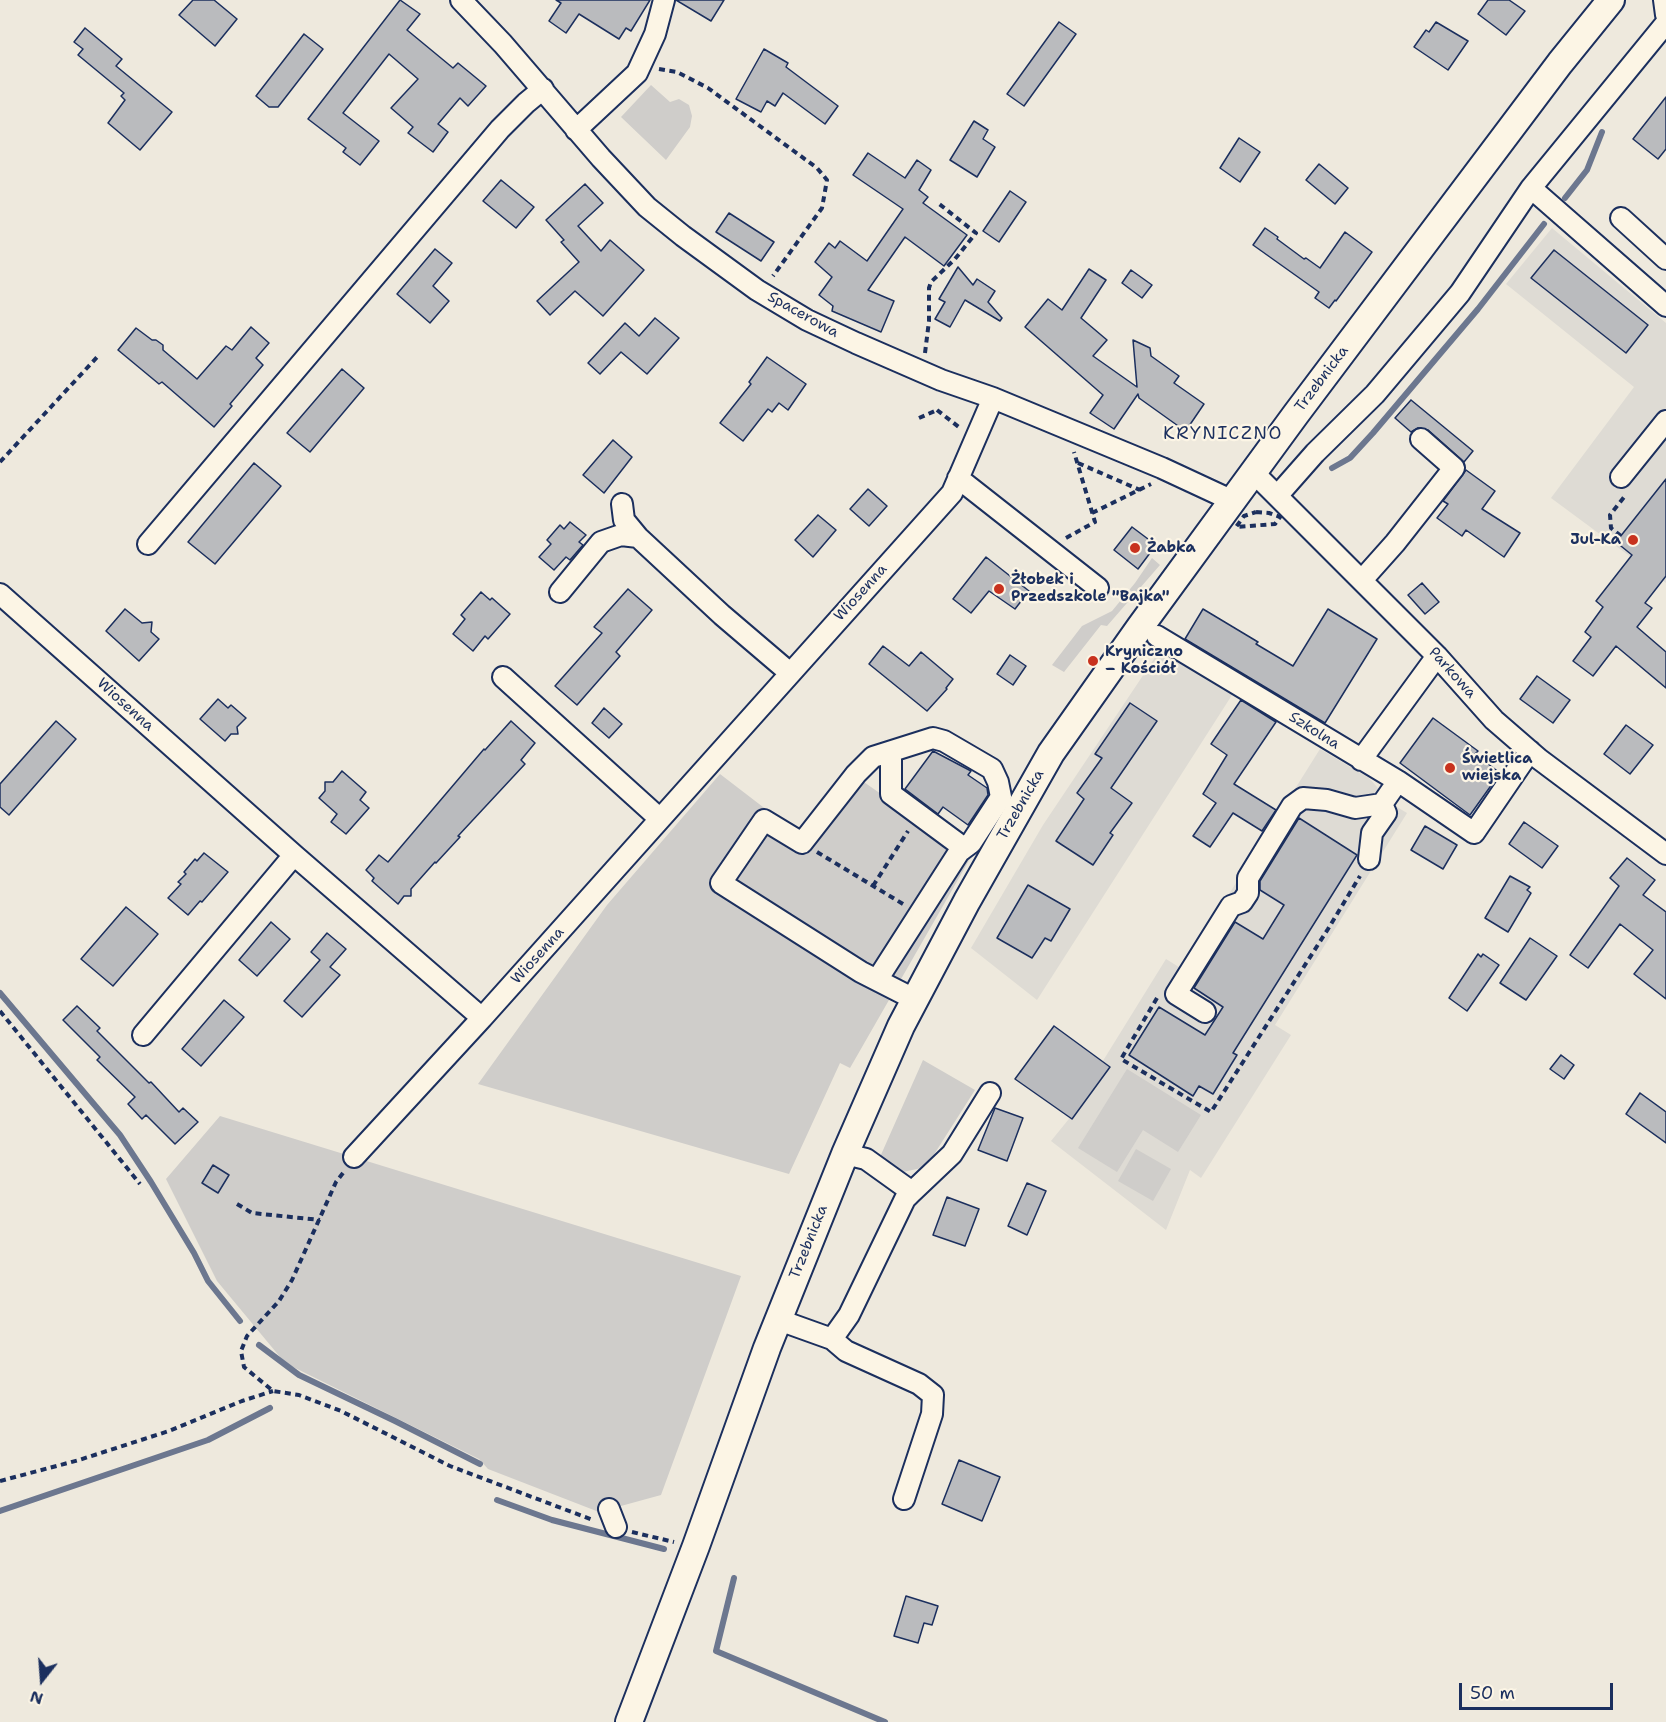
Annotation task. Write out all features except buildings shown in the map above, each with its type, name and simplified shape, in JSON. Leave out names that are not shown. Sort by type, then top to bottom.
[{"type":"main road","name":"Trzebnicka","points":[[629,1722],[778,1320],[876,1080],[914,999],[1051,753],[1296,414],[1560,63],[1611,0]]},
{"type":"street","name":"Spacerowa","points":[[461,0],[504,44],[576,130],[646,207],[682,236],[761,292],[807,320],[922,372],[993,398],[1184,477],[1233,501]]},
{"type":"street","points":[[576,130],[637,74],[655,34],[664,0]]},
{"type":"street","points":[[1664,0],[1666,15]]},
{"type":"street","points":[[1278,495],[1315,453],[1375,394],[1460,293],[1532,188],[1666,22]]},
{"type":"street","points":[[148,544],[500,129],[543,89]]},
{"type":"street","points":[[1532,188],[1666,305]]},
{"type":"street","points":[[1621,218],[1666,259]]},
{"type":"street","name":"Wiosenna","points":[[0,594],[482,1018],[952,493],[993,398]]},
{"type":"street","points":[[1625,484],[1666,421]]},
{"type":"street","points":[[1362,580],[1395,543],[1454,468],[1421,439]]},
{"type":"street","name":"Parkowa","points":[[1254,473],[1437,656],[1494,720],[1530,751],[1666,854]]},
{"type":"street","points":[[958,478],[1098,588]]},
{"type":"street","points":[[622,504],[624,520],[638,537],[722,615],[790,673]]},
{"type":"street","points":[[560,592],[601,542],[621,535],[638,537]]},
{"type":"street","name":"Szkolna","points":[[1157,636],[1398,781],[1474,833],[1530,751]]},
{"type":"street","points":[[1362,760],[1437,656]]},
{"type":"street","points":[[503,677],[660,819]]},
{"type":"street","points":[[877,980],[959,852],[970,843],[1001,797],[992,769],[945,741],[933,738],[873,757],[856,774],[802,843],[764,820],[721,883],[861,972],[914,999]]},
{"type":"street","points":[[891,753],[891,794],[964,848]]},
{"type":"street","points":[[1205,1012],[1176,994],[1232,906],[1242,902],[1248,893],[1248,878],[1292,806],[1303,798],[1326,800],[1355,808],[1382,804],[1398,781]]},
{"type":"street","points":[[1369,859],[1372,833],[1386,813],[1382,804]]},
{"type":"street","points":[[143,1035],[294,855]]},
{"type":"street","points":[[354,1157],[482,1018]]},
{"type":"street","points":[[832,1339],[849,1315],[905,1199],[952,1154],[990,1093]]},
{"type":"street","points":[[845,1154],[866,1159],[912,1192]]},
{"type":"street","points":[[778,1320],[832,1339],[846,1352],[919,1384],[933,1395],[932,1414],[904,1499]]},
{"type":"path","points":[[637,74],[656,69],[677,72],[708,88],[817,168],[827,180],[822,208],[761,292]]},
{"type":"path","points":[[922,372],[931,282],[955,259],[976,232],[938,203]]},
{"type":"path","points":[[0,462],[99,355]]},
{"type":"path","points":[[919,418],[937,410],[966,433]]},
{"type":"path","points":[[1060,541],[1095,522],[1072,446]]},
{"type":"path","points":[[1077,462],[1140,490]]},
{"type":"path","points":[[1092,513],[1157,481]]},
{"type":"path","points":[[1621,536],[1611,528],[1610,515],[1625,484]]},
{"type":"path","points":[[1256,512],[1281,517],[1275,524],[1236,527],[1244,516],[1256,512]]},
{"type":"path","points":[[873,886],[918,814]]},
{"type":"path","points":[[802,843],[919,914]]},
{"type":"path","points":[[1176,994],[1164,987],[1121,1059],[1211,1112],[1328,929],[1369,859]]},
{"type":"path","points":[[0,1011],[140,1184]]},
{"type":"path","points":[[273,1391],[244,1367],[241,1351],[247,1336],[279,1301],[292,1280],[336,1182],[354,1157]]},
{"type":"path","points":[[237,1204],[252,1212],[320,1220]]},
{"type":"path","points":[[0,1481],[79,1460],[169,1431],[273,1391],[298,1395],[340,1412],[450,1466],[591,1520],[612,1518],[696,1546]]},
{"type":"shaded area","points":[[651,85],[670,102],[679,99],[689,105],[692,116],[690,127],[666,160],[621,117]]},
{"type":"shaded area","name":"Jul-Ka","points":[[1552,228],[1666,323],[1666,583],[1551,498],[1634,387],[1506,284]]},
{"type":"shaded area","points":[[1152,558],[1160,565],[1107,626],[1101,625],[1064,672],[1052,665],[1082,626],[1112,611]]},
{"type":"shaded area","points":[[1160,650],[1232,695],[1037,1000],[971,948],[1043,825]]},
{"type":"shaded area","points":[[1320,749],[1369,778],[1392,804],[1407,813],[1275,1025],[1291,1035],[1201,1178],[1190,1170],[1166,1230],[1051,1141],[1081,1104],[1088,1085],[1166,959],[1182,969]]},
{"type":"shaded area","points":[[720,774],[763,807],[811,839],[861,780],[971,857],[850,1068],[840,1063],[789,1174],[478,1084],[607,905]]},
{"type":"shaded area","points":[[923,1060],[975,1090],[926,1167],[903,1172],[880,1157]]},
{"type":"shaded area","points":[[1127,1069],[1201,1115],[1178,1152],[1143,1130],[1117,1172],[1078,1148]]},
{"type":"shaded area","points":[[220,1116],[741,1276],[661,1495],[599,1512],[488,1469],[479,1459],[285,1363],[217,1281],[166,1179]]},
{"type":"shaded area","points":[[1136,1149],[1171,1169],[1153,1201],[1118,1181]]},
{"type":"waterway","points":[[1565,198],[1587,170],[1602,132]]},
{"type":"waterway","points":[[1332,468],[1350,458],[1373,433],[1478,309],[1544,224]]},
{"type":"waterway","points":[[0,993],[120,1135],[194,1253],[208,1281],[240,1321]]},
{"type":"waterway","points":[[259,1345],[299,1375],[480,1464]]},
{"type":"waterway","points":[[0,1511],[208,1440],[270,1408]]},
{"type":"waterway","points":[[497,1500],[552,1520],[664,1549]]},
{"type":"waterway","points":[[734,1578],[716,1651],[885,1722]]},
{"type":"place","name":"Jul-Ka","points":[[1633,540]]},
{"type":"place","name":"Żabka","points":[[1135,548]]},
{"type":"place","name":"Żłobek i Przedszkole \"Bajka\"","points":[[999,589]]},
{"type":"place","name":"Kryniczno – Kościół","points":[[1093,661]]},
{"type":"place","name":"Świetlica wiejska","points":[[1450,768]]},
{"type":"district","name":"KRYNICZNO","points":[[1223,434]]}]
